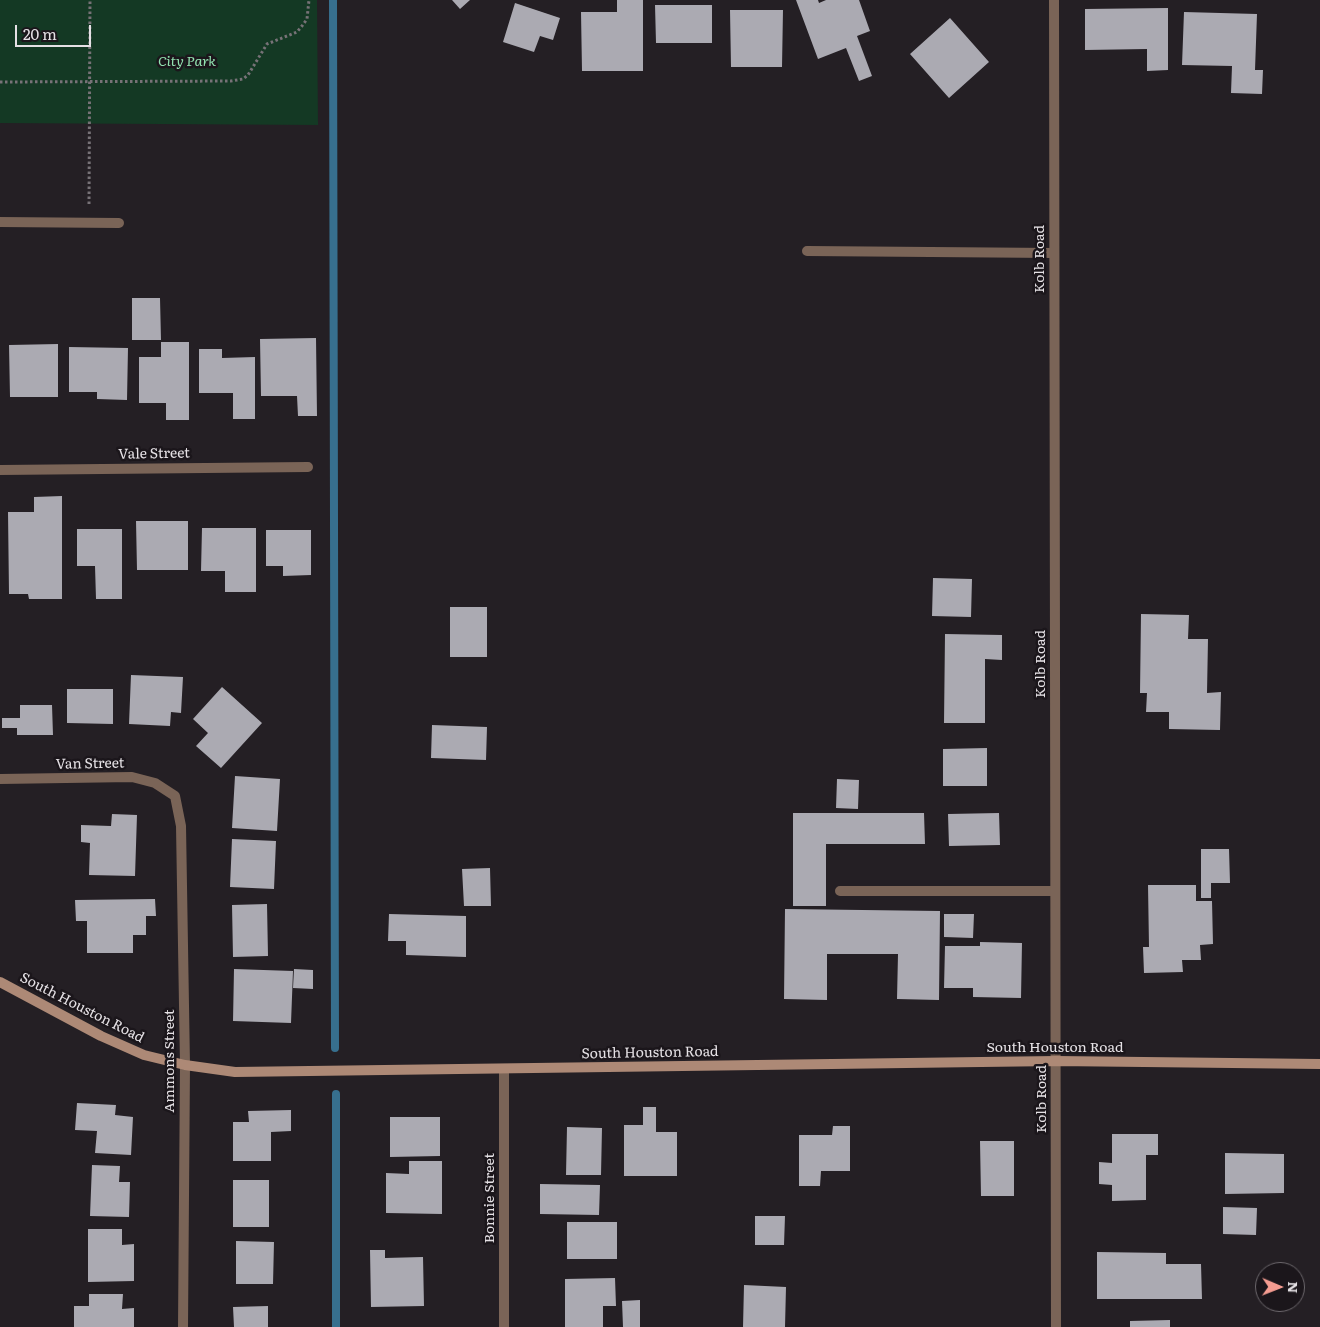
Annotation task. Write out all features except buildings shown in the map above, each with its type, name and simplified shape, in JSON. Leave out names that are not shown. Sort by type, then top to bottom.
[{"type":"street","name":"Kolb Road","points":[[1054,0],[1056,1327]]},
{"type":"street","points":[[0,222],[119,223]]},
{"type":"street","points":[[806,251],[1054,253]]},
{"type":"street","name":"Vale Street","points":[[0,470],[308,467]]},
{"type":"street","name":"Van Street","points":[[0,780],[132,777],[155,783],[175,796]]},
{"type":"street","name":"Ammons Street","points":[[175,796],[181,826],[184,1065],[183,1327]]},
{"type":"street","points":[[840,891],[1055,891]]},
{"type":"street","name":"South Houston Road","points":[[0,982],[101,1036],[144,1055],[184,1065],[235,1072],[1056,1060],[1320,1064]]},
{"type":"street","name":"Bonnie Street","points":[[504,1069],[504,1327]]},
{"type":"path","points":[[88,223],[90,0]]},
{"type":"path","points":[[0,82],[232,81],[243,79],[248,75],[267,44],[297,32],[307,18],[309,0]]},
{"type":"green space","name":"City Park","points":[[0,0],[317,0],[318,125],[0,123]]},
{"type":"waterway","points":[[333,0],[335,1048]]},
{"type":"waterway","points":[[336,1094],[336,1327]]}]
